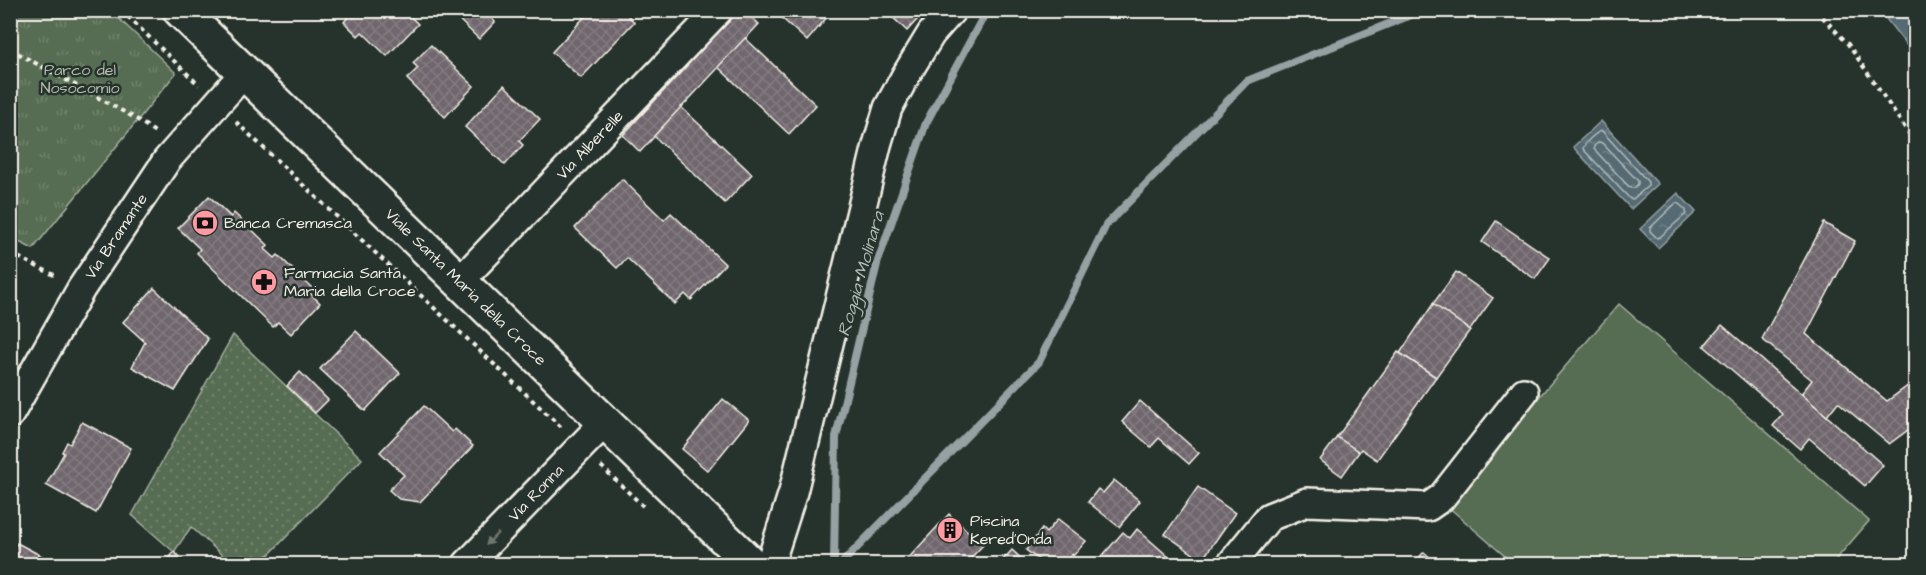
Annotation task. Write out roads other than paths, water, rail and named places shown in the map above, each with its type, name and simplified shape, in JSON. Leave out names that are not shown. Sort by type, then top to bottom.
[{"type":"main road","name":"Viale Santa Maria della Croce","points":[[194,15],[244,73],[751,564]]},
{"type":"street","name":"Via Alberelle","points":[[460,281],[719,10]]},
{"type":"street","points":[[770,564],[793,492],[888,108],[931,34],[952,10]]},
{"type":"street","name":"Via Bramante","points":[[10,414],[81,288],[167,160],[244,73]]},
{"type":"street","points":[[1231,564],[1269,517],[1307,502],[1428,507],[1441,498],[1524,392]]},
{"type":"street","name":"Via Ronna","points":[[467,564],[605,422]]},
{"type":"water","points":[[1880,11],[1915,11],[1915,56]]},
{"type":"water","points":[[1601,121],[1658,184],[1631,209],[1573,147]]},
{"type":"water","points":[[1678,193],[1696,212],[1658,248],[1640,229]]},
{"type":"waterway","name":"Roggia Molinara","points":[[834,564],[836,437],[877,264],[926,123],[987,10]]},
{"type":"waterway","points":[[841,564],[1039,362],[1106,225],[1247,81],[1423,10]]},
{"type":"place","name":"Banca Cremasca","points":[[205,223]]},
{"type":"place","name":"Farmacia Santa Maria della Croce","points":[[264,282]]},
{"type":"place","name":"Piscina Kered'Onda","points":[[950,530]]},
{"type":"park label","name":"Parco del Nosocomio","points":[[80,79]]}]
